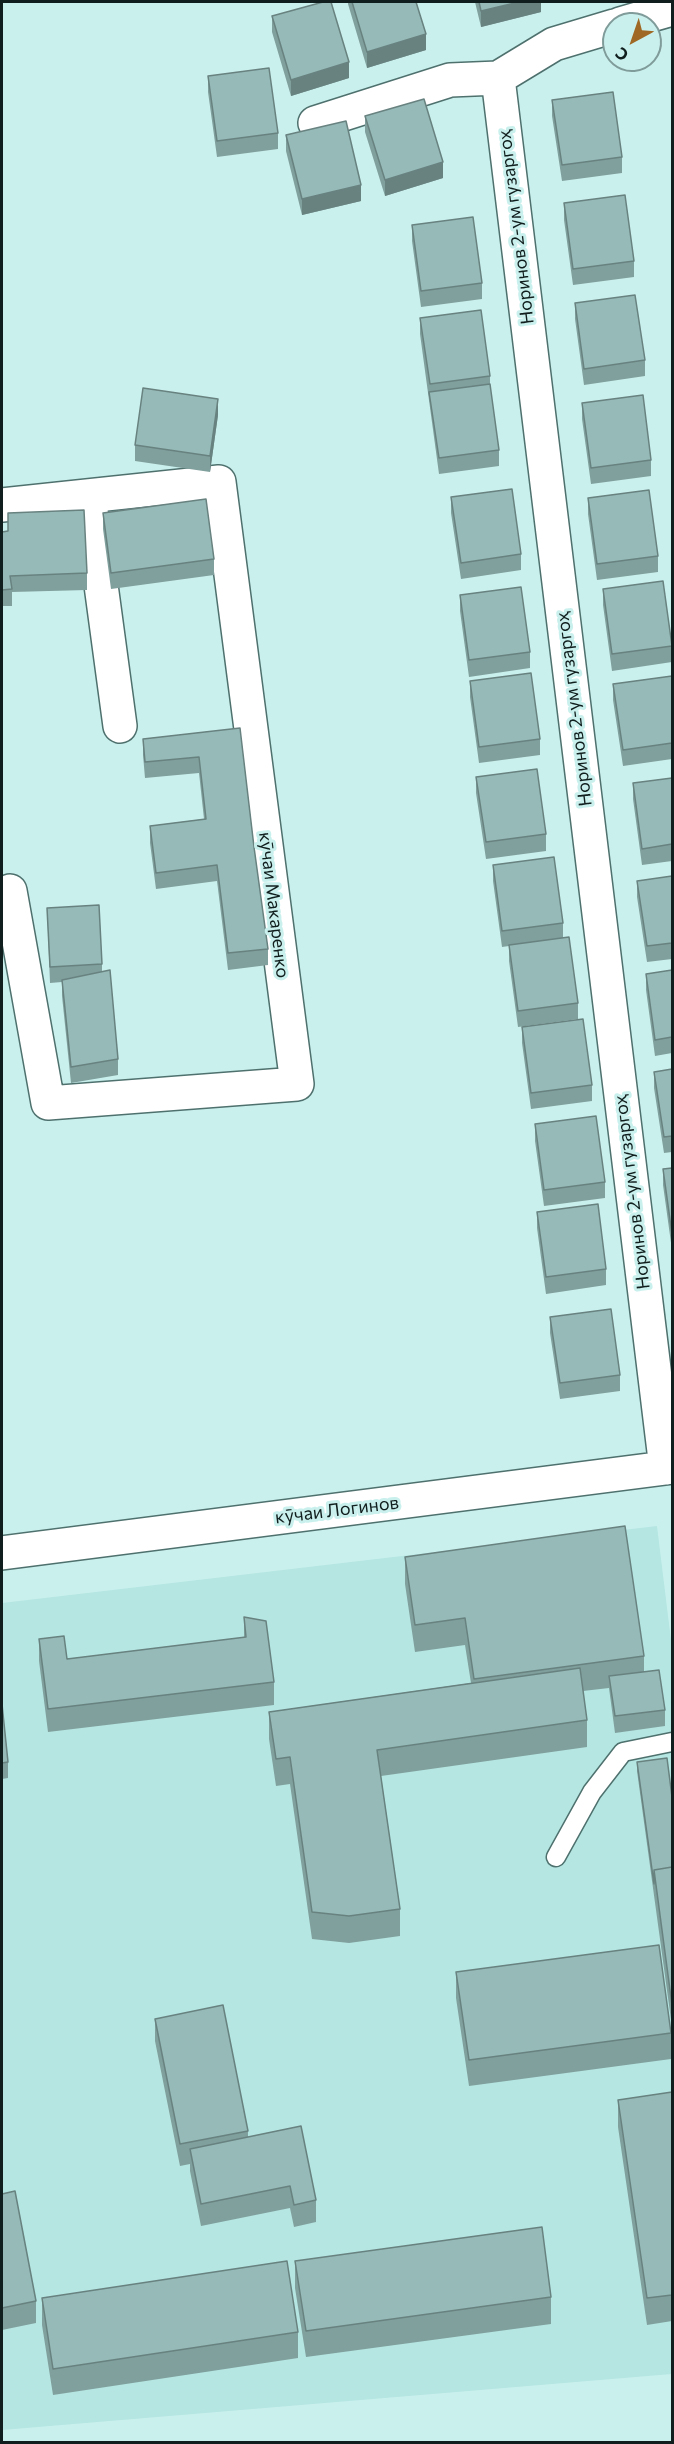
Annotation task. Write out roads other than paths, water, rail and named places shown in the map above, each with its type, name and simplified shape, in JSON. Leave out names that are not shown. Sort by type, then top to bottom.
[{"type":"street","points":[[315,123],[450,80],[498,78],[554,44],[602,30]]},
{"type":"street","name":"Норинов 2-ум гузаргоҳ","points":[[498,78],[669,1467]]},
{"type":"street","name":"кӯчаи Макаренко","points":[[2,505],[219,482],[297,1084],[48,1103],[10,891]]},
{"type":"street","points":[[89,496],[120,726]]},
{"type":"street","name":"кӯчаи Логинов","points":[[2,1552],[669,1467]]},
{"type":"lane","points":[[556,1857],[592,1792],[623,1752],[672,1742]]}]
